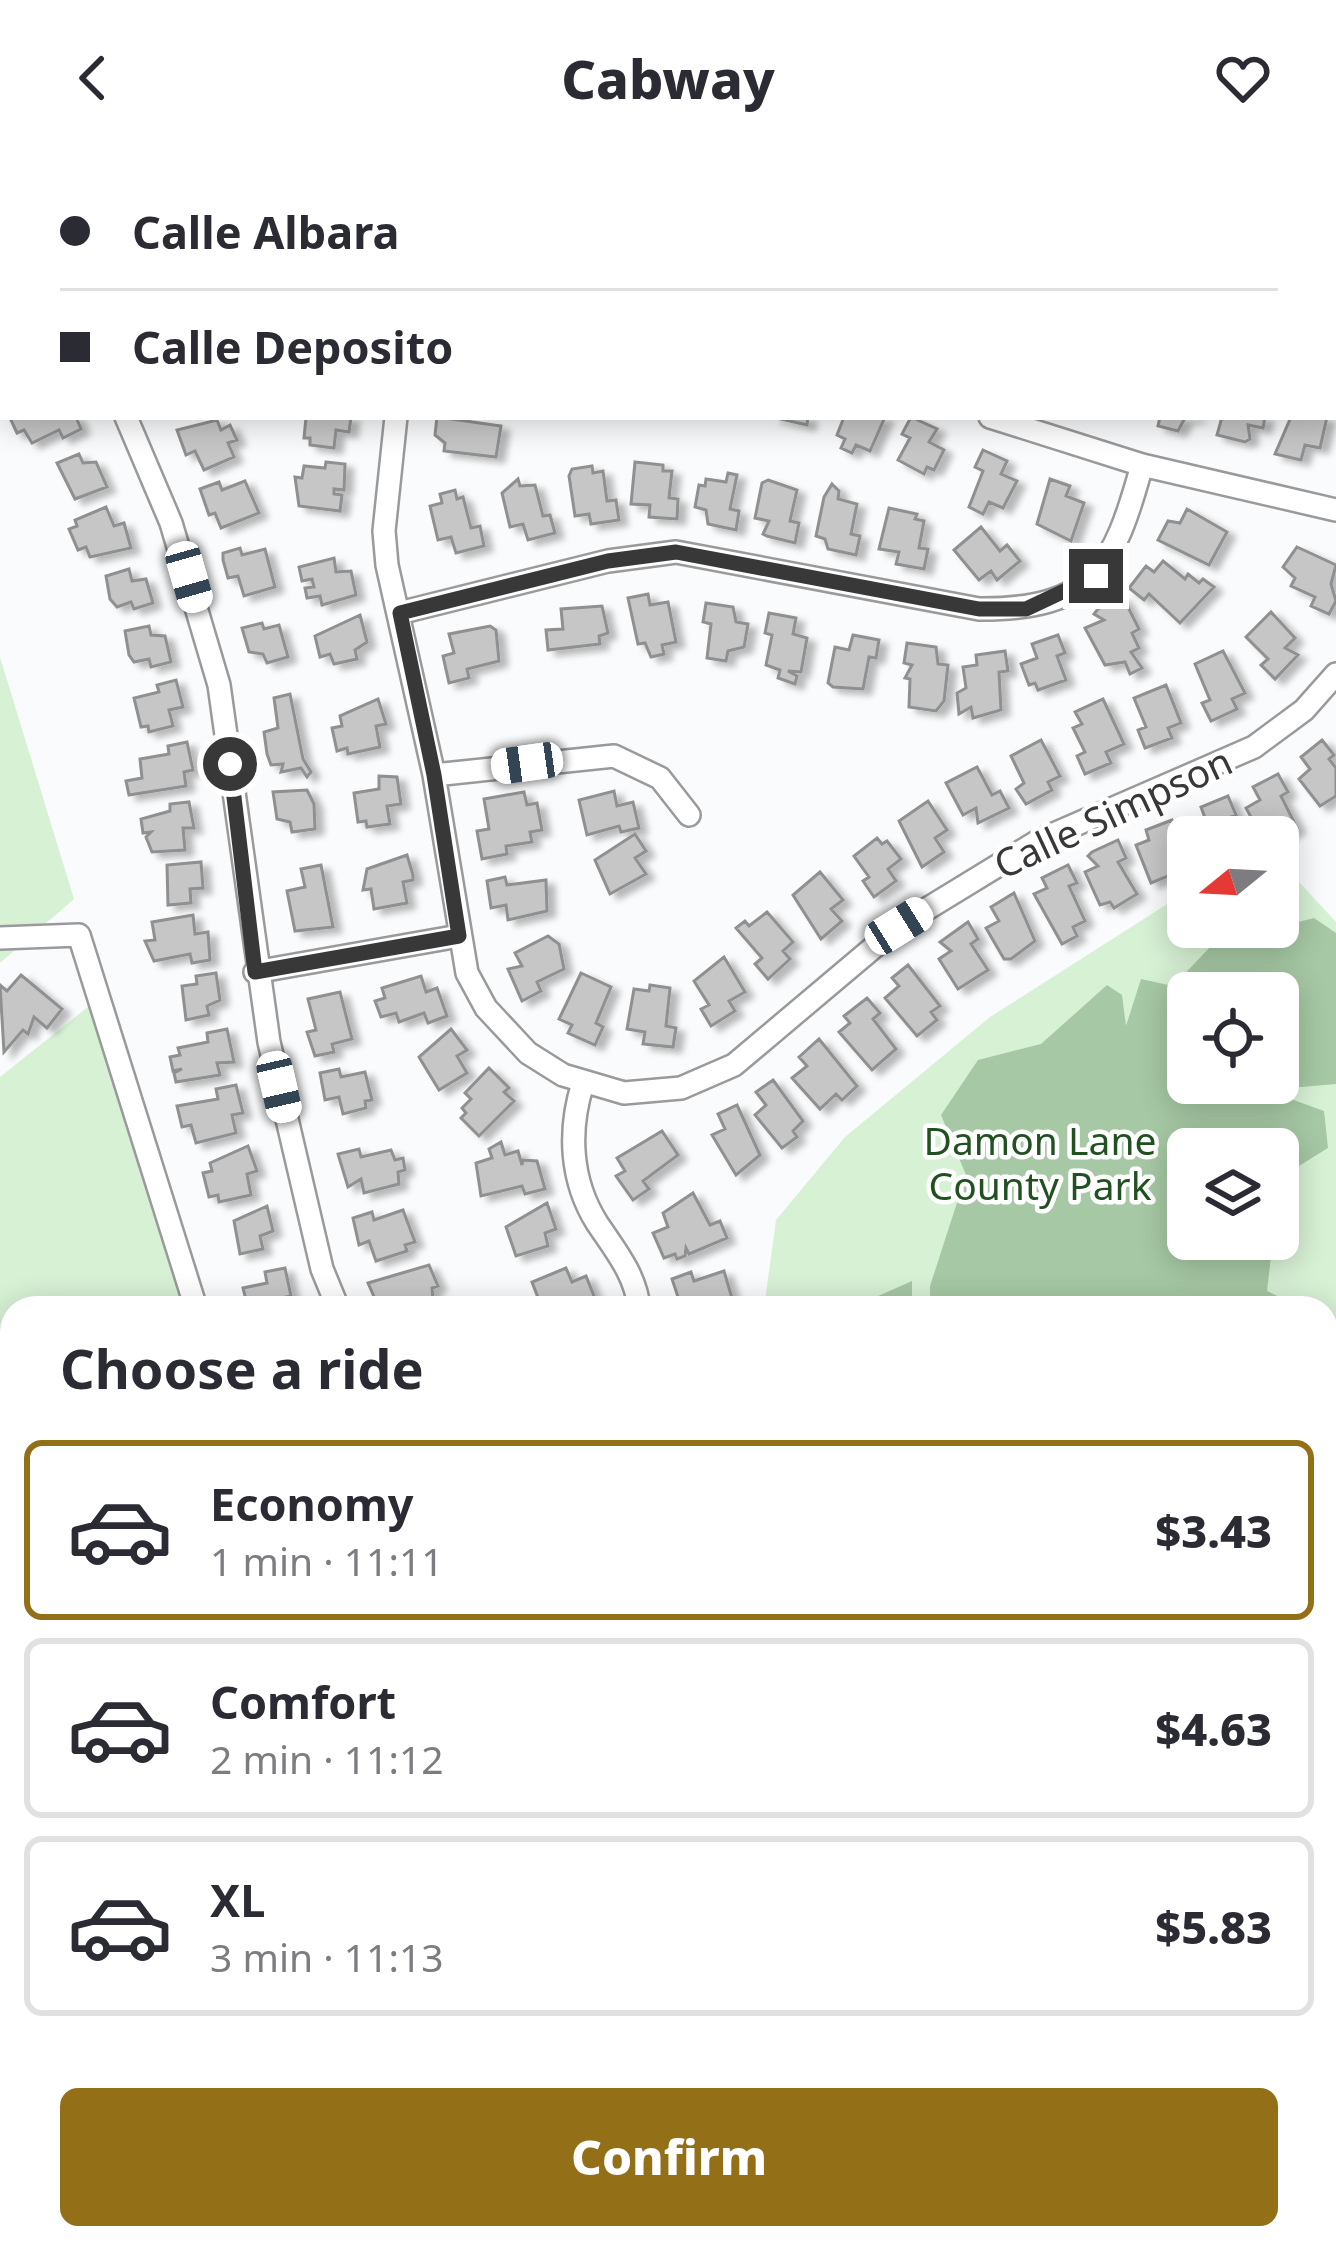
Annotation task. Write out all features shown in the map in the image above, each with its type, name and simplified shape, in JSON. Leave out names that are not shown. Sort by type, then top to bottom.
[{"type":"street","points":[[127,420],[171,523],[219,685],[255,972],[322,1269],[333,1296]]},
{"type":"street","name":"Calle Simpson","points":[[395,420],[384,531],[434,775],[467,973],[498,1024],[545,1065],[583,1083],[643,1093],[717,1075],[749,1054],[899,926],[1037,842],[1253,747],[1304,710],[1336,674]]},
{"type":"street","points":[[1000,420],[1142,465],[1336,510]]},
{"type":"street","points":[[400,613],[608,561],[676,552],[979,609],[1026,609],[1096,576],[1126,524],[1142,465]]},
{"type":"street","points":[[434,775],[614,755],[660,778],[689,815]]},
{"type":"street","points":[[0,938],[79,935],[192,1296]]},
{"type":"street","points":[[255,972],[459,936]]},
{"type":"street","points":[[583,1083],[573,1134],[580,1186],[629,1272],[636,1296]]},
{"type":"green space","points":[[0,657],[74,899],[0,963]]},
{"type":"green space","name":"Damon Lane County Park","points":[[1299,882],[1336,922],[1336,1296],[766,1296],[776,1220],[845,1137],[990,1017],[1167,904],[1167,948],[1299,948]]},
{"type":"green space","points":[[1314,918],[1336,933],[1336,1084],[1299,1087],[1299,972],[1186,972],[1209,948],[1299,948],[1299,922]]},
{"type":"green space","points":[[1141,979],[1167,985],[1167,1104],[1299,1102],[1324,1111],[1328,1148],[1299,1166],[1299,1128],[1167,1128],[1167,1260],[1271,1260],[1267,1291],[1278,1296],[930,1296],[966,1175],[941,1115],[978,1060],[1041,1044],[1107,985],[1122,995],[1126,1026]]},
{"type":"green space","points":[[89,1006],[183,1296],[0,1296],[0,1077]]},
{"type":"green space","points":[[912,1281],[912,1296],[878,1296]]},
{"type":"building","points":[[11,420],[77,420],[81,429],[63,438],[59,430],[32,443],[24,430],[17,433]]},
{"type":"building","points":[[217,420],[221,430],[230,425],[237,440],[228,443],[234,457],[204,470],[195,451],[186,455],[177,430]]},
{"type":"building","points":[[306,420],[351,420],[349,432],[336,430],[334,448],[310,445],[310,438],[304,438]]},
{"type":"building","points":[[437,420],[501,426],[496,457],[444,451],[445,443],[435,435]]},
{"type":"building","points":[[843,420],[884,420],[870,451],[856,445],[852,453],[841,448],[845,439],[837,435]]},
{"type":"building","points":[[909,420],[937,429],[929,442],[944,450],[934,470],[927,467],[924,474],[898,460],[910,438],[902,434]]},
{"type":"building","points":[[1159,420],[1184,420],[1178,431],[1158,426]]},
{"type":"building","points":[[1221,420],[1264,420],[1263,428],[1248,425],[1250,439],[1245,442],[1217,435]]},
{"type":"building","points":[[1290,420],[1326,420],[1320,448],[1305,445],[1301,460],[1275,454]]},
{"type":"building","points":[[983,450],[1007,461],[1001,474],[1017,481],[1003,508],[989,502],[983,514],[969,507],[983,471],[975,467]]},
{"type":"building","points":[[79,454],[83,463],[96,462],[107,487],[75,499],[57,463]]},
{"type":"building","points":[[326,462],[345,464],[344,490],[334,489],[334,494],[342,495],[340,511],[299,506],[295,477],[302,478],[304,466],[325,468]]},
{"type":"building","points":[[635,462],[663,465],[663,471],[672,471],[669,498],[678,499],[677,519],[649,517],[650,505],[631,504]]},
{"type":"building","points":[[592,466],[593,473],[603,471],[607,501],[616,500],[619,520],[591,524],[589,514],[575,516],[569,476],[572,469]]},
{"type":"building","points":[[728,473],[737,475],[730,509],[739,511],[736,530],[708,524],[706,510],[695,507],[699,485],[705,486],[706,479],[726,482]]},
{"type":"building","points":[[518,479],[520,486],[535,485],[543,516],[550,515],[555,533],[528,540],[523,524],[510,527],[502,493]]},
{"type":"building","points":[[1050,479],[1070,486],[1066,496],[1084,503],[1071,541],[1037,524]]},
{"type":"building","points":[[768,480],[797,490],[790,521],[799,523],[795,543],[763,534],[769,521],[755,518],[762,483]]},
{"type":"building","points":[[245,481],[259,513],[221,528],[215,513],[209,515],[200,489],[219,482],[222,490]]},
{"type":"building","points":[[832,484],[839,491],[838,499],[857,504],[851,534],[860,536],[856,555],[828,549],[825,539],[816,536],[824,497]]},
{"type":"building","points":[[455,490],[457,499],[463,497],[471,528],[480,526],[484,546],[456,553],[451,537],[438,540],[430,506],[442,503],[440,494]]},
{"type":"building","points":[[106,507],[114,526],[124,523],[131,548],[90,557],[86,547],[78,550],[69,529],[77,526],[75,520]]},
{"type":"building","points":[[889,508],[917,514],[915,519],[924,521],[919,548],[928,549],[924,569],[896,564],[899,552],[879,549]]},
{"type":"building","points":[[1187,509],[1227,532],[1209,565],[1158,540],[1168,521],[1180,523]]},
{"type":"building","points":[[981,527],[1000,551],[1007,545],[1020,561],[997,580],[991,571],[979,580],[954,550]]},
{"type":"building","points":[[1297,547],[1336,565],[1331,584],[1336,601],[1329,614],[1311,606],[1315,597],[1291,586],[1295,578],[1283,567]]},
{"type":"building","points":[[240,548],[242,555],[265,549],[275,587],[244,596],[238,576],[228,578],[223,560],[223,553]]},
{"type":"building","points":[[334,558],[336,572],[351,571],[356,595],[322,605],[320,596],[307,598],[305,588],[314,587],[312,579],[302,581],[299,567]]},
{"type":"building","points":[[1163,561],[1185,579],[1188,574],[1214,587],[1180,623],[1149,594],[1144,600],[1129,588],[1146,566],[1154,572]]},
{"type":"building","points":[[129,569],[132,581],[146,579],[153,603],[134,609],[131,602],[117,607],[110,599],[106,576]]},
{"type":"building","points":[[648,594],[650,605],[668,602],[676,642],[662,645],[664,654],[651,657],[645,643],[638,644],[628,598]]},
{"type":"building","points":[[1123,597],[1139,629],[1132,633],[1139,648],[1131,652],[1142,668],[1130,674],[1125,662],[1105,665],[1085,628],[1104,620],[1094,614],[1098,609]]},
{"type":"building","points":[[706,603],[733,607],[736,622],[748,624],[744,647],[728,651],[726,661],[707,658],[711,624],[703,622]]},
{"type":"building","points":[[602,606],[608,633],[599,636],[600,644],[548,650],[546,630],[563,629],[561,609]]},
{"type":"building","points":[[1271,612],[1295,638],[1285,648],[1298,655],[1275,679],[1261,665],[1268,659],[1246,637]]},
{"type":"building","points":[[769,613],[796,618],[793,634],[807,638],[801,672],[788,671],[797,676],[795,684],[778,678],[780,670],[766,665],[772,635],[765,633]]},
{"type":"building","points":[[360,615],[367,642],[355,650],[357,659],[334,664],[330,654],[320,657],[315,636]]},
{"type":"building","points":[[262,623],[264,629],[279,625],[288,657],[267,663],[263,654],[249,652],[242,628]]},
{"type":"building","points":[[149,626],[151,635],[165,636],[171,662],[151,667],[149,659],[134,662],[129,655],[125,631]]},
{"type":"building","points":[[490,626],[496,630],[499,661],[467,669],[469,678],[449,683],[443,656],[454,653],[449,634]]},
{"type":"building","points":[[853,635],[879,640],[876,658],[869,657],[863,689],[833,687],[828,683],[835,647],[849,650]]},
{"type":"building","points":[[1058,635],[1065,653],[1057,656],[1066,680],[1038,690],[1035,683],[1029,685],[1021,664],[1037,658],[1032,644]]},
{"type":"building","points":[[907,643],[936,647],[938,664],[948,665],[944,701],[936,711],[909,707],[910,679],[905,678],[912,665],[904,663]]},
{"type":"building","points":[[1005,651],[1008,671],[999,672],[1001,710],[973,718],[971,707],[959,714],[957,693],[966,688],[963,667],[977,665],[976,655]]},
{"type":"building","points":[[1223,651],[1245,693],[1232,699],[1237,709],[1211,721],[1202,703],[1210,700],[1195,664]]},
{"type":"building","points":[[176,680],[183,707],[169,710],[173,726],[149,732],[148,726],[141,727],[134,698],[159,692],[157,685]]},
{"type":"building","points":[[1166,685],[1181,723],[1168,728],[1172,738],[1145,748],[1138,730],[1146,727],[1134,698]]},
{"type":"building","points":[[290,694],[303,759],[311,772],[307,777],[301,768],[281,772],[283,764],[271,765],[267,754],[264,732],[278,728],[274,698]]},
{"type":"building","points":[[378,699],[386,724],[376,726],[380,747],[348,754],[347,748],[337,751],[332,728],[342,726],[340,716]]},
{"type":"building","points":[[1103,699],[1124,744],[1106,752],[1111,763],[1085,774],[1077,756],[1085,752],[1073,728],[1082,724],[1075,712]]},
{"type":"building","points":[[1041,740],[1060,776],[1048,782],[1052,790],[1026,804],[1016,789],[1024,783],[1011,756]]},
{"type":"building","points":[[1322,740],[1334,755],[1329,759],[1336,768],[1336,796],[1320,806],[1299,779],[1310,769],[1301,757]]},
{"type":"building","points":[[187,742],[193,770],[184,772],[186,786],[129,795],[126,781],[142,778],[140,759],[169,754],[168,746]]},
{"type":"building","points":[[977,767],[992,795],[1000,791],[1009,808],[978,823],[976,808],[963,815],[946,783]]},
{"type":"building","points":[[1278,774],[1288,792],[1281,796],[1291,816],[1250,816],[1246,808],[1260,800],[1253,787]]},
{"type":"building","points":[[379,776],[397,777],[401,804],[387,806],[390,824],[367,827],[366,821],[358,822],[354,793],[379,789]]},
{"type":"building","points":[[307,790],[314,804],[315,829],[292,832],[290,822],[277,819],[273,792]]},
{"type":"building","points":[[614,791],[617,806],[633,802],[639,828],[621,832],[619,826],[587,835],[579,800]]},
{"type":"building","points":[[524,792],[527,805],[537,803],[542,830],[530,832],[532,842],[506,846],[507,854],[482,859],[477,831],[489,829],[484,799]]},
{"type":"building","points":[[1228,796],[1236,815],[1204,816],[1201,807]]},
{"type":"building","points":[[928,801],[947,830],[935,838],[944,852],[922,867],[899,821]]},
{"type":"building","points":[[189,802],[194,828],[183,828],[185,850],[152,852],[146,837],[151,832],[143,833],[141,819],[170,811],[170,804]]},
{"type":"building","points":[[1167,822],[1167,876],[1151,883],[1136,845],[1149,840],[1146,830]]},
{"type":"building","points":[[635,834],[646,851],[635,858],[646,874],[610,894],[595,860]]},
{"type":"building","points":[[877,838],[882,844],[887,841],[901,859],[888,869],[896,881],[874,897],[863,881],[869,877],[854,856]]},
{"type":"building","points":[[1118,840],[1126,858],[1118,862],[1137,894],[1114,908],[1110,902],[1100,905],[1085,872],[1098,866],[1088,856],[1092,852]]},
{"type":"building","points":[[407,855],[413,880],[403,882],[407,903],[374,909],[371,889],[363,890],[367,869]]},
{"type":"building","points":[[201,862],[203,888],[190,889],[191,903],[168,905],[167,865]]},
{"type":"building","points":[[321,865],[333,927],[295,931],[287,891],[305,887],[301,869]]},
{"type":"building","points":[[1068,865],[1077,883],[1069,886],[1085,921],[1073,927],[1077,936],[1062,944],[1034,894],[1047,888],[1042,878]]},
{"type":"building","points":[[820,872],[843,900],[831,909],[842,921],[821,939],[793,895]]},
{"type":"building","points":[[505,877],[507,885],[546,880],[547,911],[508,920],[506,905],[491,908],[487,881]]},
{"type":"building","points":[[1014,893],[1035,941],[1004,959],[986,928],[999,921],[991,907]]},
{"type":"building","points":[[767,912],[793,942],[783,951],[790,959],[768,979],[755,964],[762,958],[736,928],[745,921],[749,926]]},
{"type":"building","points":[[193,915],[195,934],[208,932],[210,960],[192,963],[190,954],[154,961],[145,941],[155,940],[152,922]]},
{"type":"building","points":[[968,922],[978,939],[971,944],[988,970],[958,989],[939,959],[951,951],[940,942]]},
{"type":"building","points":[[548,936],[559,944],[564,969],[537,982],[541,991],[522,1001],[508,969],[522,966],[515,953]]},
{"type":"building","points":[[724,957],[745,992],[729,1001],[735,1011],[711,1026],[701,1009],[709,1005],[694,981]]},
{"type":"building","points":[[908,965],[940,1006],[931,1012],[937,1020],[917,1036],[885,998],[899,986],[892,978]]},
{"type":"building","points":[[216,973],[220,1000],[207,1006],[209,1015],[186,1020],[182,986],[197,984],[196,976]]},
{"type":"building","points":[[581,973],[611,987],[596,1023],[603,1027],[595,1045],[568,1033],[572,1025],[559,1019]]},
{"type":"building","points":[[21,975],[62,1009],[47,1028],[34,1017],[28,1034],[23,1030],[4,1052],[0,985],[7,991]]},
{"type":"building","points":[[421,976],[426,992],[437,988],[447,1016],[428,1023],[424,1013],[399,1022],[396,1013],[381,1017],[375,1001],[385,998],[382,988]]},
{"type":"building","points":[[650,985],[670,988],[666,1026],[676,1028],[673,1047],[643,1044],[645,1032],[627,1029],[634,989],[649,991]]},
{"type":"building","points":[[340,992],[352,1039],[332,1044],[334,1052],[315,1056],[307,1032],[316,1030],[308,999]]},
{"type":"building","points":[[867,998],[880,1013],[873,1019],[896,1049],[872,1070],[839,1032],[850,1023],[844,1016]]},
{"type":"building","points":[[227,1029],[234,1062],[217,1063],[220,1075],[176,1082],[174,1073],[182,1069],[173,1071],[170,1057],[180,1055],[178,1048],[208,1042],[207,1033]]},
{"type":"building","points":[[451,1029],[467,1050],[457,1056],[467,1073],[439,1090],[419,1057]]},
{"type":"building","points":[[819,1039],[857,1086],[842,1100],[836,1094],[820,1109],[792,1078],[807,1066],[799,1057]]},
{"type":"building","points":[[489,1068],[509,1088],[504,1092],[514,1101],[479,1136],[461,1118],[466,1113],[462,1108],[471,1099],[465,1093]]},
{"type":"building","points":[[339,1069],[341,1077],[365,1072],[372,1100],[365,1101],[366,1108],[343,1114],[339,1097],[325,1100],[320,1073]]},
{"type":"building","points":[[773,1080],[803,1121],[793,1131],[797,1137],[782,1148],[755,1115],[766,1105],[756,1092]]},
{"type":"building","points":[[236,1085],[243,1113],[232,1115],[236,1133],[196,1143],[191,1125],[182,1127],[177,1106],[218,1099],[216,1089]]},
{"type":"building","points":[[737,1105],[760,1155],[736,1175],[712,1135],[725,1129],[718,1114]]},
{"type":"building","points":[[662,1131],[678,1155],[643,1181],[649,1189],[633,1200],[616,1176],[625,1171],[617,1158]]},
{"type":"building","points":[[501,1142],[505,1155],[518,1151],[522,1165],[523,1160],[537,1161],[545,1189],[525,1194],[522,1186],[481,1196],[476,1163],[492,1158],[489,1149]]},
{"type":"building","points":[[248,1146],[257,1171],[247,1174],[251,1195],[219,1202],[218,1195],[209,1197],[203,1173],[212,1171],[210,1163]]},
{"type":"building","points":[[359,1149],[361,1157],[391,1150],[395,1160],[403,1158],[405,1170],[398,1172],[399,1184],[364,1193],[361,1179],[348,1187],[338,1154]]},
{"type":"building","points":[[693,1193],[710,1225],[720,1221],[727,1238],[689,1254],[686,1248],[685,1256],[677,1259],[675,1254],[664,1258],[653,1233],[668,1227],[663,1213]]},
{"type":"building","points":[[547,1203],[556,1229],[545,1233],[548,1246],[516,1256],[506,1227]]},
{"type":"building","points":[[267,1206],[273,1231],[260,1236],[263,1249],[240,1254],[234,1221]]},
{"type":"building","points":[[403,1210],[415,1242],[405,1245],[407,1251],[376,1261],[369,1241],[359,1245],[353,1218],[372,1212],[374,1220]]},
{"type":"building","points":[[429,1265],[438,1286],[432,1288],[433,1296],[374,1296],[368,1283]]},
{"type":"building","points":[[285,1268],[291,1296],[245,1296],[243,1288],[267,1283],[265,1272]]},
{"type":"building","points":[[566,1268],[572,1282],[586,1276],[594,1296],[537,1296],[532,1282]]},
{"type":"building","points":[[724,1271],[731,1296],[678,1296],[672,1279],[691,1272],[694,1281]]},
{"type":"route","points":[[230,764],[255,972],[459,936],[434,775],[400,613],[608,561],[676,552],[979,609],[1026,609],[1056,599],[1096,576]]}]
